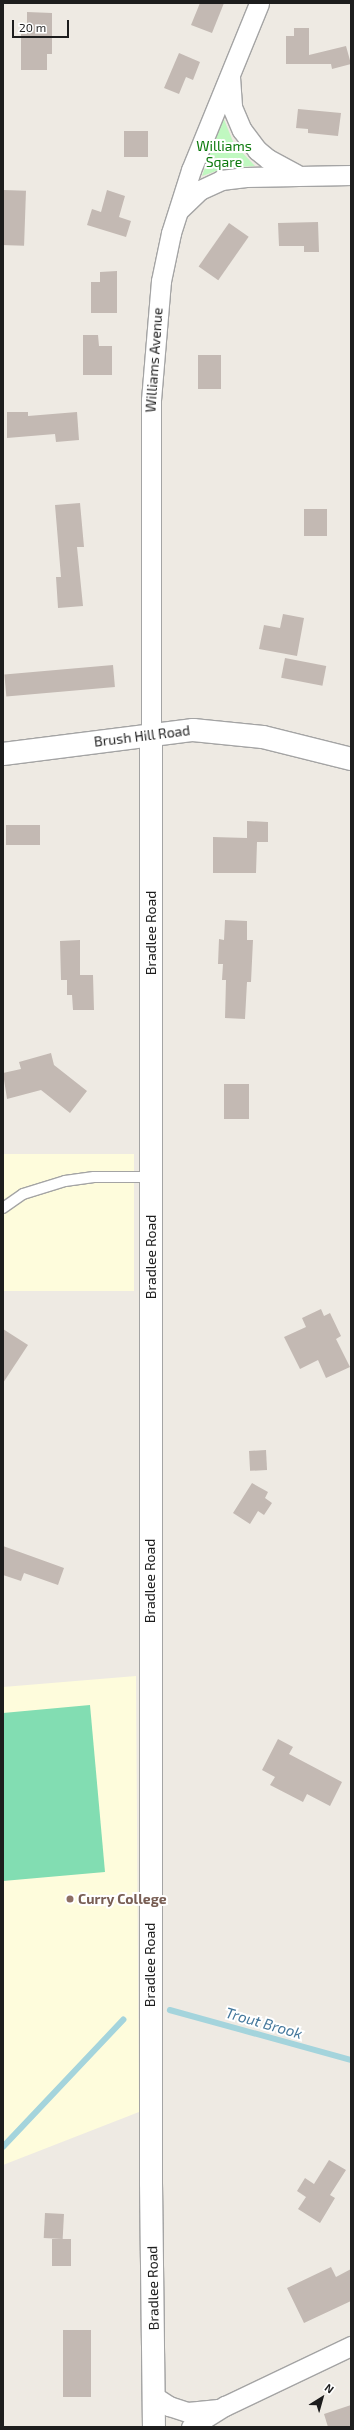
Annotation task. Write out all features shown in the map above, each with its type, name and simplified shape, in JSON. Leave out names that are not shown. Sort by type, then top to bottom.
[{"type":"street","name":"Williams Avenue","points":[[151,734],[153,364],[161,281],[177,213],[190,170],[230,69],[259,3]]},
{"type":"street","points":[[230,69],[232,107],[242,130],[257,150],[268,159],[301,176]]},
{"type":"street","points":[[177,213],[200,190],[221,180],[246,177],[351,176]]},
{"type":"street","name":"Brush Hill Road","points":[[3,754],[182,730],[227,732],[262,737],[351,759]]},
{"type":"street","name":"Bradlee Road","points":[[151,734],[150,2167],[155,2397],[154,2427]]},
{"type":"street","points":[[191,2427],[225,2406],[351,2346]]},
{"type":"street","points":[[155,2397],[169,2406],[188,2412],[208,2411],[225,2406]]},
{"type":"lane","points":[[3,1208],[23,1194],[65,1181],[94,1177],[151,1177]]},
{"type":"shaded area","points":[[3,1154],[134,1154],[134,1291],[3,1291]]},
{"type":"shaded area","name":"Curry College","points":[[136,1676],[139,2112],[3,2165],[3,1687]]},
{"type":"green space","name":"Williams Sqare","points":[[223,117],[234,144],[255,166],[225,168],[202,176]]},
{"type":"green space","points":[[90,1705],[105,1872],[3,1881],[3,1713]]},
{"type":"building","points":[[200,3],[224,3],[212,33],[191,25]]},
{"type":"building","points":[[27,12],[52,13],[52,54],[47,54],[47,70],[21,70],[21,34],[27,34]]},
{"type":"building","points":[[294,28],[309,28],[309,55],[346,46],[351,64],[332,69],[331,64],[286,64],[286,36],[294,36]]},
{"type":"building","points":[[179,53],[200,62],[193,80],[186,77],[179,94],[164,88]]},
{"type":"building","points":[[298,109],[341,113],[338,136],[308,133],[308,129],[296,128]]},
{"type":"building","points":[[124,131],[148,131],[148,157],[124,157]]},
{"type":"building","points":[[3,190],[26,191],[24,246],[3,245]]},
{"type":"building","points":[[107,190],[125,196],[119,217],[131,221],[126,237],[87,225],[92,209],[101,212]]},
{"type":"building","points":[[318,222],[319,252],[304,252],[304,246],[279,246],[278,223]]},
{"type":"building","points":[[229,223],[249,237],[218,280],[199,266]]},
{"type":"building","points":[[117,271],[117,313],[91,313],[91,282],[100,282],[100,272]]},
{"type":"building","points":[[83,335],[98,335],[99,346],[112,346],[112,375],[83,375]]},
{"type":"building","points":[[198,355],[221,355],[221,389],[198,389]]},
{"type":"building","points":[[7,412],[28,412],[28,416],[77,412],[79,440],[56,442],[55,434],[7,438]]},
{"type":"building","points":[[80,503],[84,547],[77,547],[83,606],[58,608],[56,577],[61,577],[55,505]]},
{"type":"building","points":[[304,509],[327,509],[327,536],[304,536]]},
{"type":"building","points":[[283,614],[304,618],[297,656],[259,649],[264,625],[280,628]]},
{"type":"building","points":[[285,658],[326,666],[322,686],[281,678]]},
{"type":"building","points":[[113,665],[115,687],[6,696],[4,674]]},
{"type":"building","points":[[247,821],[268,822],[268,842],[257,842],[256,873],[213,873],[213,837],[247,838]]},
{"type":"building","points":[[6,825],[40,825],[40,845],[6,845]]},
{"type":"building","points":[[225,920],[247,921],[247,940],[253,940],[251,982],[247,982],[245,1019],[225,1018],[226,980],[222,980],[223,964],[218,964],[219,939],[224,940]]},
{"type":"building","points":[[80,940],[80,975],[93,975],[94,1010],[73,1010],[72,995],[67,995],[67,980],[61,980],[60,941]]},
{"type":"building","points":[[51,1053],[54,1065],[87,1091],[70,1113],[41,1090],[7,1099],[3,1073],[21,1069],[19,1062]]},
{"type":"building","points":[[224,1084],[249,1084],[249,1119],[224,1119]]},
{"type":"building","points":[[321,1309],[324,1316],[330,1313],[341,1336],[336,1339],[350,1367],[326,1378],[318,1360],[300,1369],[284,1337],[306,1327],[302,1318]]},
{"type":"building","points":[[3,1329],[28,1345],[3,1383]]},
{"type":"building","points":[[266,1450],[267,1470],[250,1471],[249,1451]]},
{"type":"building","points":[[252,1483],[268,1492],[265,1498],[272,1503],[264,1515],[258,1511],[250,1524],[233,1513]]},
{"type":"building","points":[[3,1546],[64,1568],[58,1585],[24,1573],[21,1581],[3,1575]]},
{"type":"building","points":[[278,1739],[293,1747],[289,1754],[342,1782],[330,1806],[307,1794],[303,1802],[270,1785],[275,1777],[262,1770]]},
{"type":"building","points":[[329,2160],[346,2170],[330,2195],[335,2198],[320,2223],[298,2209],[306,2197],[297,2191],[305,2178],[314,2184]]},
{"type":"building","points":[[45,2213],[64,2214],[63,2239],[44,2238]]},
{"type":"building","points":[[52,2239],[71,2239],[71,2266],[52,2266]]},
{"type":"building","points":[[331,2267],[336,2277],[351,2269],[351,2301],[304,2323],[287,2288]]},
{"type":"building","points":[[63,2330],[91,2330],[91,2397],[63,2397]]},
{"type":"building","points":[[351,2405],[351,2427],[328,2427],[324,2414]]},
{"type":"waterway","name":"Trout Brook","points":[[170,2010],[351,2060]]},
{"type":"waterway","name":"Trout Brook","points":[[3,2147],[123,2020]]},
{"type":"place","name":"Curry College","points":[[70,1899]]}]
